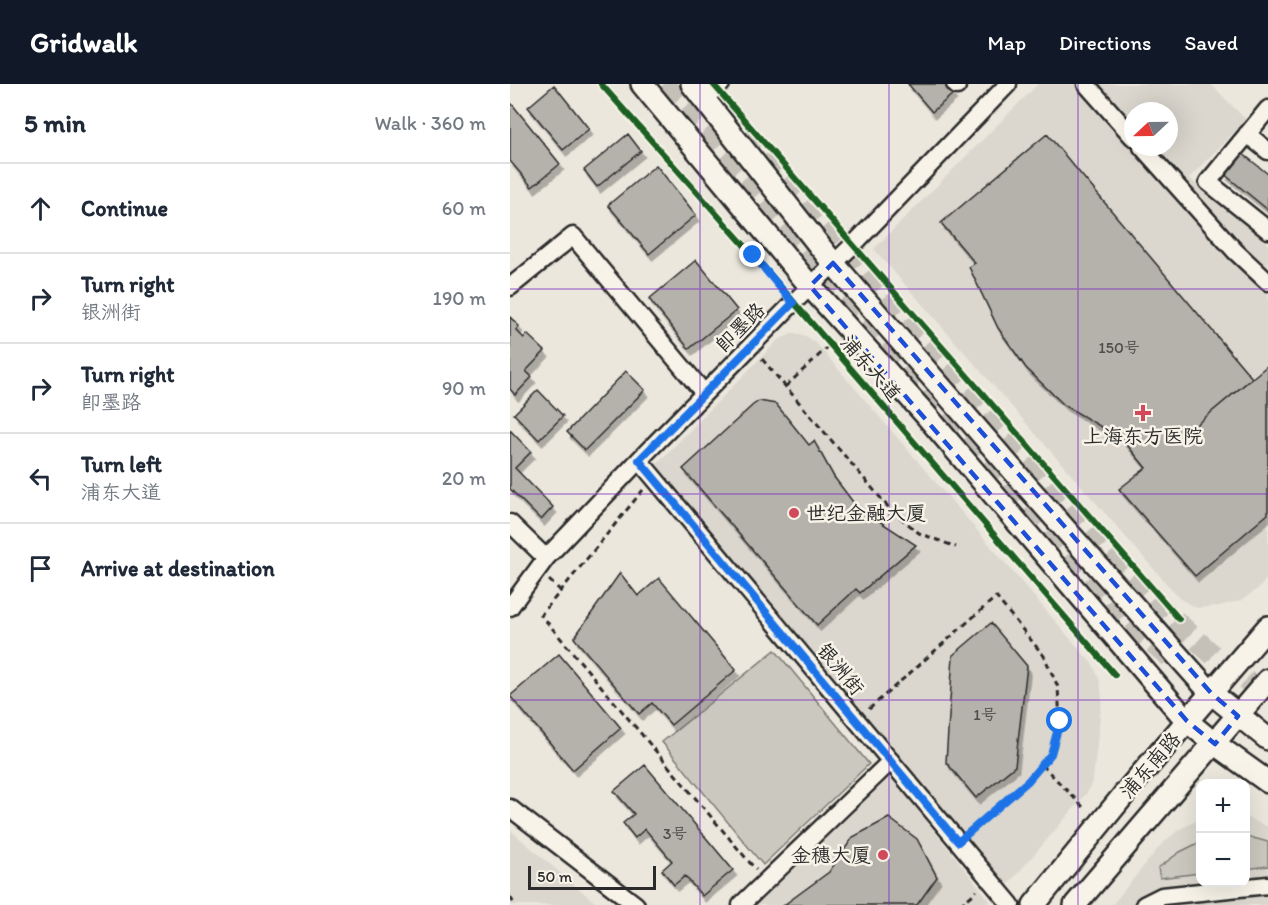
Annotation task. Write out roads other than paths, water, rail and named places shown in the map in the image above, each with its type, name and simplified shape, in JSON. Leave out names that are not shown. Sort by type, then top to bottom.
[{"type":"main road","name":"浦东大道","points":[[642,84],[810,286],[925,414],[1187,721],[1268,782]]},
{"type":"main road","name":"浦东大道","points":[[698,91],[833,263],[1025,484],[1211,693],[1268,739]]},
{"type":"main road","name":"浦东南路","points":[[1034,905],[1131,786],[1268,627]]},
{"type":"main road","name":"浦东南路","points":[[1075,905],[1268,680]]},
{"type":"street","points":[[698,91],[721,84]]},
{"type":"street","points":[[1086,84],[1124,127]]},
{"type":"street","name":"即墨路","points":[[510,607],[546,558],[639,460],[1006,85]]},
{"type":"street","points":[[1268,109],[1208,182],[1268,230]]},
{"type":"street","points":[[1247,134],[1268,151]]},
{"type":"street","points":[[1150,156],[1235,251],[1268,282]]},
{"type":"street","points":[[510,287],[573,237],[704,393]]},
{"type":"street","name":"银洲街","points":[[639,460],[1011,905]]},
{"type":"street","points":[[510,523],[546,558]]},
{"type":"street","points":[[741,905],[891,761]]},
{"type":"street","points":[[510,808],[636,905]]},
{"type":"street","points":[[1144,905],[1162,896],[1268,885]]},
{"type":"tunnel","points":[[664,84],[1132,625],[1174,661]]},
{"type":"tunnel","points":[[705,84],[1153,600],[1212,654],[1268,697]]},
{"type":"place","name":"上海东方医院","points":[[1143,413]]},
{"type":"place","name":"世纪金融大厦","points":[[794,513]]},
{"type":"place","name":"金穗大厦","points":[[883,855]]}]
